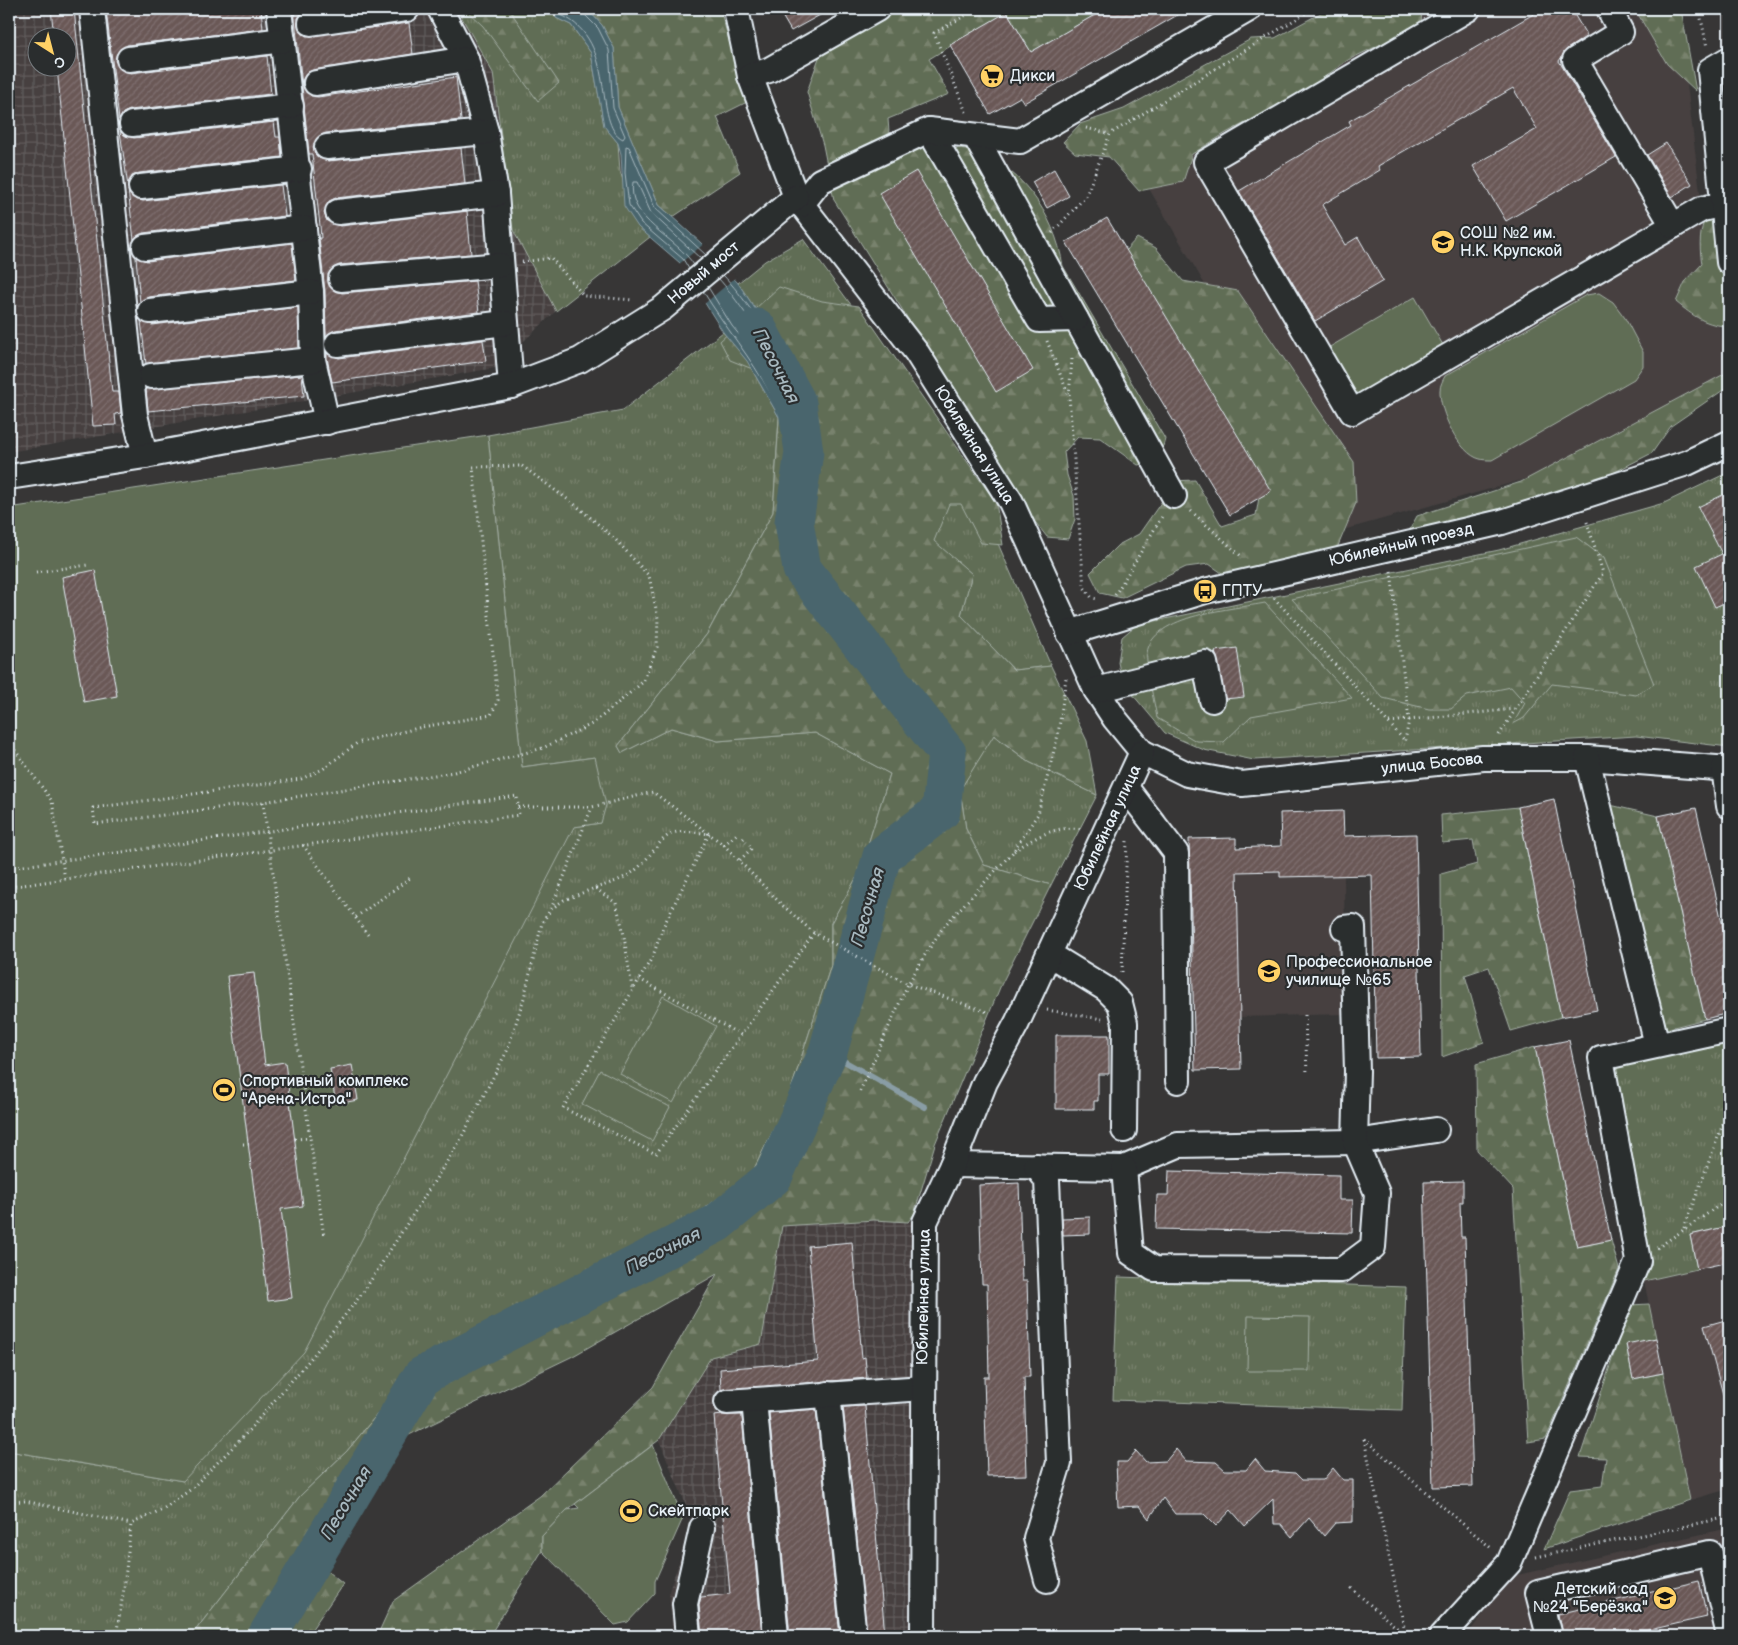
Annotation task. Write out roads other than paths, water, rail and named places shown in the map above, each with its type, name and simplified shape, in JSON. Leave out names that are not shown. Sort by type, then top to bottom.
[{"type":"street","points":[[92,9],[135,415],[145,456]]},
{"type":"street","points":[[279,9],[299,169],[311,292],[313,360],[327,422]]},
{"type":"street","points":[[311,23],[407,9]]},
{"type":"street","points":[[440,9],[466,59],[486,132],[496,194],[500,265],[511,386]]},
{"type":"street","name":"Юбилейная улица","points":[[736,9],[750,76],[799,201],[917,353],[1011,502],[1096,690],[1114,719],[1142,752],[1127,789],[1116,835],[1049,954],[1017,1023],[985,1082],[952,1165],[925,1222],[923,1636]]},
{"type":"street","points":[[750,76],[769,70],[877,9]]},
{"type":"street","points":[[929,130],[1020,141],[1249,9]]},
{"type":"street","points":[[1468,9],[1206,162],[1352,412],[1702,209],[1724,204]]},
{"type":"street","points":[[1609,9],[1621,32],[1575,60],[1673,226]]},
{"type":"street","points":[[129,59],[282,40]]},
{"type":"street","points":[[316,83],[466,59]]},
{"type":"street","points":[[1720,64],[1724,204],[1729,259]]},
{"type":"street","points":[[132,124],[291,106]]},
{"type":"street","points":[[929,130],[1039,320],[1076,319]]},
{"type":"street","name":"Новый мост","points":[[9,477],[145,456],[511,386],[580,360],[652,304],[799,201],[820,181],[929,130]]},
{"type":"street","points":[[327,148],[486,132]]},
{"type":"street","points":[[975,136],[1174,496]]},
{"type":"street","points":[[141,187],[299,169]]},
{"type":"street","points":[[338,212],[496,194]]},
{"type":"street","points":[[145,247],[304,228]]},
{"type":"street","points":[[341,279],[500,265]]},
{"type":"street","points":[[150,311],[311,292]]},
{"type":"street","points":[[337,344],[505,323]]},
{"type":"street","points":[[151,376],[313,360]]},
{"type":"street","name":"Юбилейный проезд","points":[[1069,633],[1204,591],[1502,522],[1687,464],[1729,443]]},
{"type":"street","points":[[1096,690],[1205,663],[1212,700]]},
{"type":"street","name":"улица Босова","points":[[1142,752],[1187,774],[1242,784],[1483,758],[1587,758],[1726,769]]},
{"type":"street","points":[[1587,758],[1657,1046]]},
{"type":"street","points":[[1726,769],[1729,806]]},
{"type":"street","points":[[1127,789],[1176,853],[1178,1082]]},
{"type":"street","points":[[1124,1168],[1132,1253],[1154,1269],[1342,1270],[1373,1247],[1377,1193],[1355,1142],[1357,1071],[1353,928],[1344,928]]},
{"type":"street","points":[[1049,954],[1106,989],[1123,1013],[1124,1130]]},
{"type":"street","points":[[1442,1636],[1509,1563],[1638,1261],[1601,1058],[1729,1030]]},
{"type":"street","points":[[952,1165],[1124,1168],[1178,1145],[1355,1142],[1436,1130]]},
{"type":"street","points":[[1036,1166],[1047,1180],[1059,1463],[1036,1538],[1047,1580]]},
{"type":"street","points":[[727,1402],[923,1388]]},
{"type":"street","points":[[828,1394],[854,1636]]},
{"type":"street","points":[[754,1400],[776,1636]]},
{"type":"street","points":[[688,1636],[685,1604],[702,1528]]},
{"type":"street","points":[[1549,1636],[1538,1593],[1710,1553],[1729,1636]]},
{"type":"water","points":[[555,9],[587,9],[602,25],[614,48],[618,107],[659,205],[701,243],[738,283],[766,325],[783,360],[779,417],[747,361],[723,332],[680,263],[638,227],[624,206],[621,154],[618,143],[604,126],[591,53],[571,25],[556,18]]},
{"type":"waterway","name":"Песочная","points":[[267,1636],[422,1376],[717,1223],[773,1177],[828,1052],[882,856],[941,811],[947,753],[802,569],[794,522],[804,452],[797,403],[757,328]]},
{"type":"waterway","points":[[828,1052],[925,1107]]},
{"type":"place","name":"Дикси","points":[[992,76]]},
{"type":"place","name":"СОШ №2 им. Н.К. Крупской","points":[[1443,242]]},
{"type":"place","name":"ГПТУ","points":[[1205,591]]},
{"type":"place","name":"Профессиональное училище №65","points":[[1269,971]]},
{"type":"place","name":"Спортивный комплекс \"Арена-Истра\"","points":[[224,1090]]},
{"type":"place","name":"Скейтпарк","points":[[631,1511]]},
{"type":"place","name":"Детский сад №24 \"Берёзка\"","points":[[1665,1598]]}]
